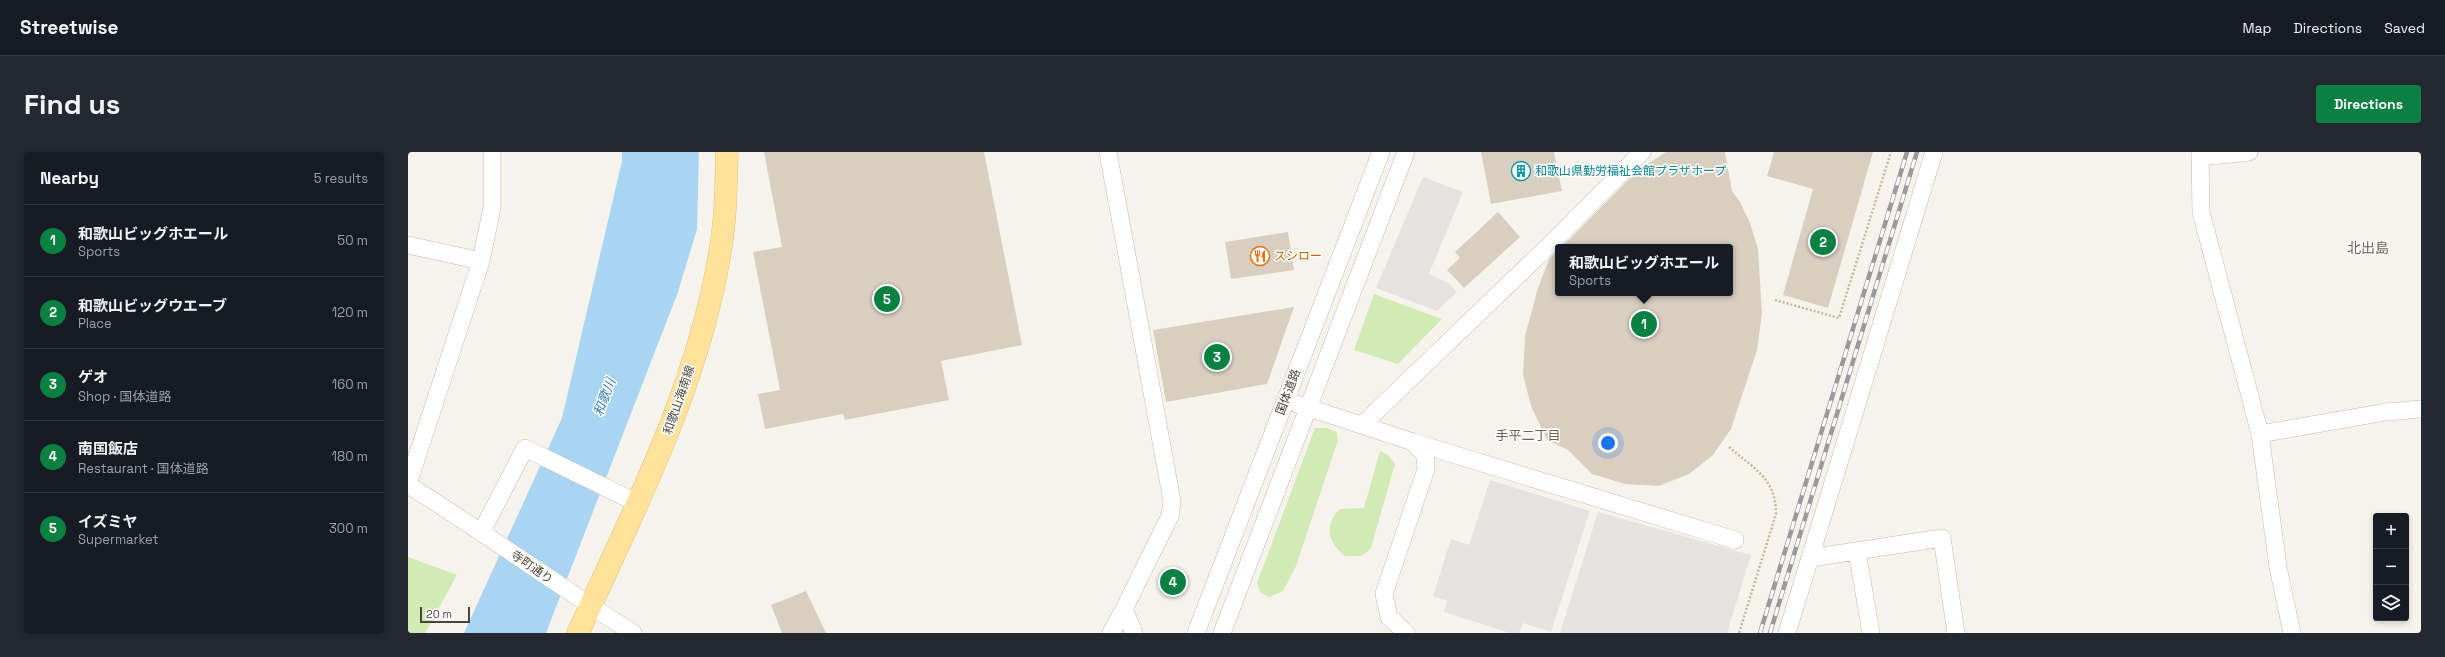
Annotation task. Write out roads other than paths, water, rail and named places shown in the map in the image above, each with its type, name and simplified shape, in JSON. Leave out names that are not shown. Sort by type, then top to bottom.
[{"type":"main road","name":"和歌山海南線","points":[[578,633],[590,606],[629,500],[669,430],[701,336],[720,252],[726,202],[727,152]]},
{"type":"street","points":[[408,485],[481,261],[492,208],[492,152]]},
{"type":"street","points":[[1108,152],[1172,501],[1170,516],[1111,633]]},
{"type":"street","name":"国体道路","points":[[1196,633],[1284,400],[1381,152]]},
{"type":"street","name":"国体道路","points":[[1222,633],[1406,152]]},
{"type":"street","points":[[1362,425],[1561,234],[1642,152]]},
{"type":"street","points":[[1787,633],[1934,152]]},
{"type":"street","points":[[2249,152],[2200,154],[2201,212],[2260,434],[2278,568],[2292,633]]},
{"type":"street","points":[[408,245],[481,261]]},
{"type":"street","points":[[1284,400],[1413,442],[1735,540]]},
{"type":"street","points":[[2260,434],[2386,412],[2421,409]]},
{"type":"street","points":[[1406,633],[1389,617],[1384,594],[1426,469],[1425,454],[1413,442]]},
{"type":"street","points":[[488,536],[525,448],[629,500]]},
{"type":"street","name":"寺町通り","points":[[408,485],[488,536],[570,594],[590,606]]},
{"type":"street","points":[[1810,558],[1942,538],[1956,633]]},
{"type":"street","points":[[1857,551],[1871,633]]},
{"type":"street","points":[[590,606],[633,633]]},
{"type":"street","points":[[1124,608],[1134,633]]},
{"type":"water","name":"和歌川","points":[[622,152],[699,152],[697,229],[678,292],[546,633],[464,633],[562,418],[622,161]]},
{"type":"railway","points":[[1760,633],[1907,152]]},
{"type":"railway","points":[[1770,633],[1917,152]]},
{"type":"place","name":"和歌山県勤労福祉会館プラザホープ","points":[[1521,171]]},
{"type":"place","name":"和歌山ビッグウエーブ","points":[[1823,242]]},
{"type":"place","name":"スシロー","points":[[1260,256]]},
{"type":"place","name":"イズミヤ","points":[[887,299]]},
{"type":"place","name":"和歌山ビッグホエール","points":[[1644,324]]},
{"type":"place","name":"ゲオ","points":[[1217,357]]},
{"type":"place","name":"南国飯店","points":[[1173,582]]},
{"type":"district","name":"北出島","points":[[2368,248]]},
{"type":"district","name":"手平二丁目","points":[[1528,435]]}]
